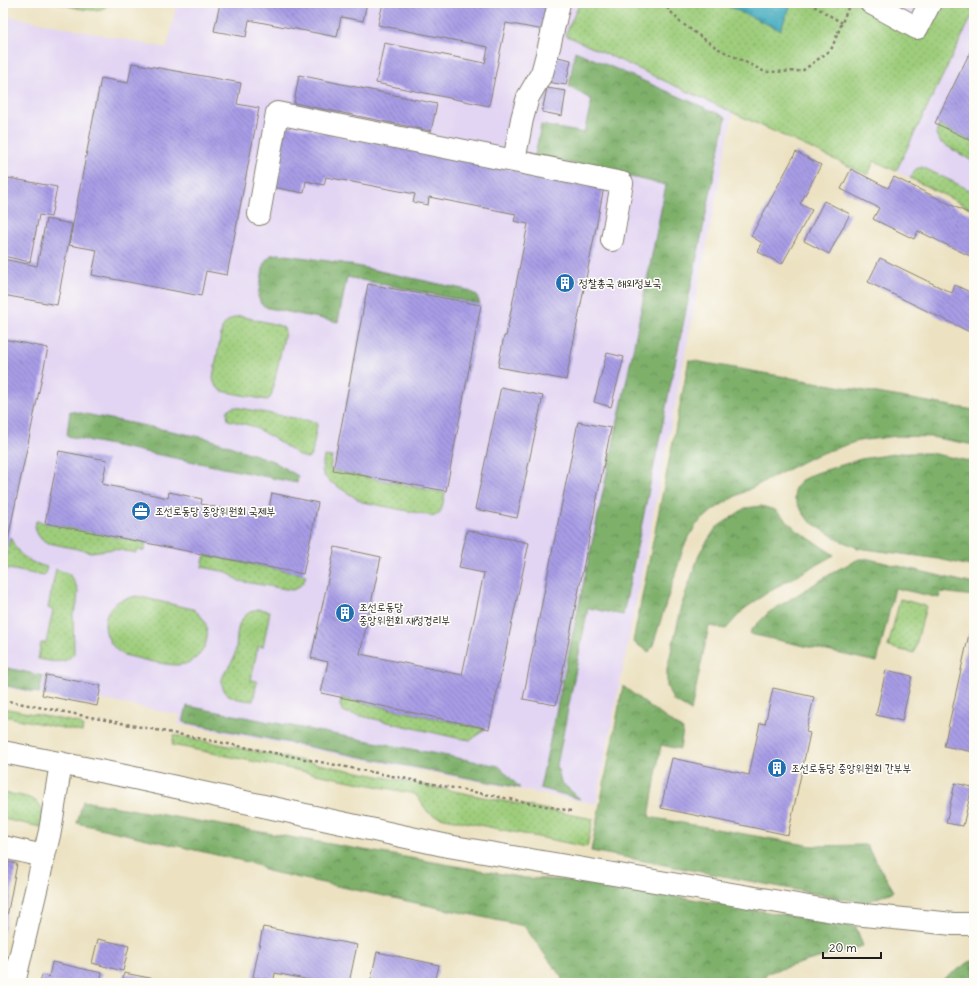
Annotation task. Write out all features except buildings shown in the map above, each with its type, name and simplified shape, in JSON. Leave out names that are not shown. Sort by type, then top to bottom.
[{"type":"street","points":[[514,161],[528,97],[542,73],[550,47],[559,3]]},
{"type":"street","points":[[871,3],[917,28],[930,3]]},
{"type":"street","points":[[259,214],[277,113],[622,183],[612,240]]},
{"type":"street","points":[[3,752],[61,763],[448,846],[844,913],[954,924],[974,924]]},
{"type":"street","points":[[14,983],[44,856],[61,763]]},
{"type":"street","points":[[3,847],[44,856]]},
{"type":"path","points":[[663,3],[680,22],[711,44],[765,72],[802,71],[831,50],[850,3]]},
{"type":"path","points":[[809,3],[842,23]]},
{"type":"path","points":[[3,700],[571,811]]},
{"type":"shaded area","points":[[177,3],[974,3],[974,210],[875,161],[868,175],[733,113],[596,804],[178,724],[180,715],[99,699],[97,706],[3,687],[3,15],[167,48]]},
{"type":"green space","points":[[58,3],[109,3],[105,7],[93,10]]},
{"type":"green space","points":[[580,3],[871,3],[917,28],[930,3],[963,3],[974,9],[974,12],[896,171],[874,161],[868,175],[565,35]]},
{"type":"green space","points":[[575,51],[726,117],[623,615],[588,608],[557,765],[561,782],[580,799],[540,788],[632,355],[666,185],[535,155],[541,125],[584,133],[592,100],[569,87]]},
{"type":"green space","points":[[939,125],[974,142],[974,162],[940,142],[936,134]]},
{"type":"green space","points":[[922,167],[974,192],[974,210],[910,178],[916,169]]},
{"type":"green space","points":[[279,254],[342,263],[468,290],[477,296],[480,304],[347,277],[338,322],[268,308],[261,304],[258,296],[263,269],[266,260],[271,255]]},
{"type":"green space","points":[[240,316],[278,325],[284,328],[285,332],[272,393],[270,398],[267,400],[222,391],[214,382],[213,377],[222,329],[229,320]]},
{"type":"green space","points":[[689,360],[974,410],[974,445],[931,437],[897,436],[858,441],[814,456],[734,497],[713,510],[696,525],[684,546],[653,645],[649,652],[633,642]]},
{"type":"green space","points":[[234,407],[316,422],[317,425],[310,457],[307,458],[300,456],[252,426],[228,420],[227,412],[229,409]]},
{"type":"green space","points":[[70,411],[206,438],[273,461],[298,476],[297,483],[67,436]]},
{"type":"green space","points":[[900,453],[930,453],[974,462],[974,567],[939,559],[858,548],[839,540],[809,521],[795,499],[794,490],[800,481],[813,474],[861,459]]},
{"type":"green space","points":[[324,456],[332,457],[330,470],[445,493],[442,508],[439,514],[434,516],[362,502],[329,481],[324,476],[322,470]]},
{"type":"green space","points":[[761,506],[775,510],[798,531],[834,555],[771,590],[743,610],[726,629],[709,626],[691,711],[673,700],[667,686],[667,669],[683,601],[700,552],[716,528],[745,508]]},
{"type":"green space","points":[[36,521],[146,543],[144,551],[137,550],[136,553],[114,549],[91,552],[49,543],[42,540],[35,528]]},
{"type":"green space","points":[[10,537],[20,554],[34,563],[47,567],[44,576],[4,568]]},
{"type":"green space","points":[[205,555],[306,575],[301,585],[292,590],[239,581],[227,572],[202,567]]},
{"type":"green space","points":[[859,559],[869,559],[974,584],[974,596],[941,592],[939,598],[895,588],[877,662],[750,634],[751,630],[768,613],[837,570]]},
{"type":"green space","points":[[56,569],[69,574],[78,591],[77,604],[73,614],[74,653],[66,660],[58,662],[38,659],[41,643],[46,643],[53,610],[48,608]]},
{"type":"green space","points":[[136,596],[193,609],[196,611],[202,617],[207,628],[207,640],[200,654],[185,664],[172,665],[124,655],[117,650],[108,637],[106,630],[105,622],[107,614],[117,602]]},
{"type":"green space","points":[[900,599],[926,606],[914,653],[888,647]]},
{"type":"green space","points":[[258,609],[270,611],[263,647],[258,646],[251,680],[257,681],[253,701],[228,695],[223,688],[222,680],[234,657],[238,629],[241,621],[248,613]]},
{"type":"green space","points":[[3,667],[43,676],[39,693],[3,685]]},
{"type":"green space","points":[[623,686],[683,730],[680,749],[661,745],[649,817],[812,846],[866,845],[894,891],[865,903],[591,851]]},
{"type":"green space","points":[[341,698],[485,729],[471,740],[457,738],[344,712],[340,706]]},
{"type":"green space","points":[[187,706],[499,766],[520,788],[183,722]]},
{"type":"green space","points":[[3,708],[80,723],[83,726],[82,732],[3,716]]},
{"type":"green space","points":[[174,735],[593,819],[587,847],[435,816],[428,812],[415,794],[172,745]]},
{"type":"green space","points":[[3,793],[22,796],[34,800],[39,804],[43,815],[41,827],[3,819]]},
{"type":"green space","points":[[83,801],[525,878],[593,882],[856,927],[863,946],[767,973],[762,983],[561,983],[562,978],[524,926],[267,871],[256,864],[77,823]]},
{"type":"green space","points":[[974,959],[974,983],[941,983],[942,980]]},
{"type":"water","points":[[721,3],[792,3],[780,30]]},
{"type":"place","name":"정찰총국 해외정보국","points":[[565,283]]},
{"type":"place","name":"조선로동당 중앙위원회 국제부","points":[[141,511]]},
{"type":"place","name":"조선로동당 중앙위원회 재정경리부","points":[[345,613]]},
{"type":"place","name":"조선로동당 중앙위원회 간부부","points":[[777,768]]}]
